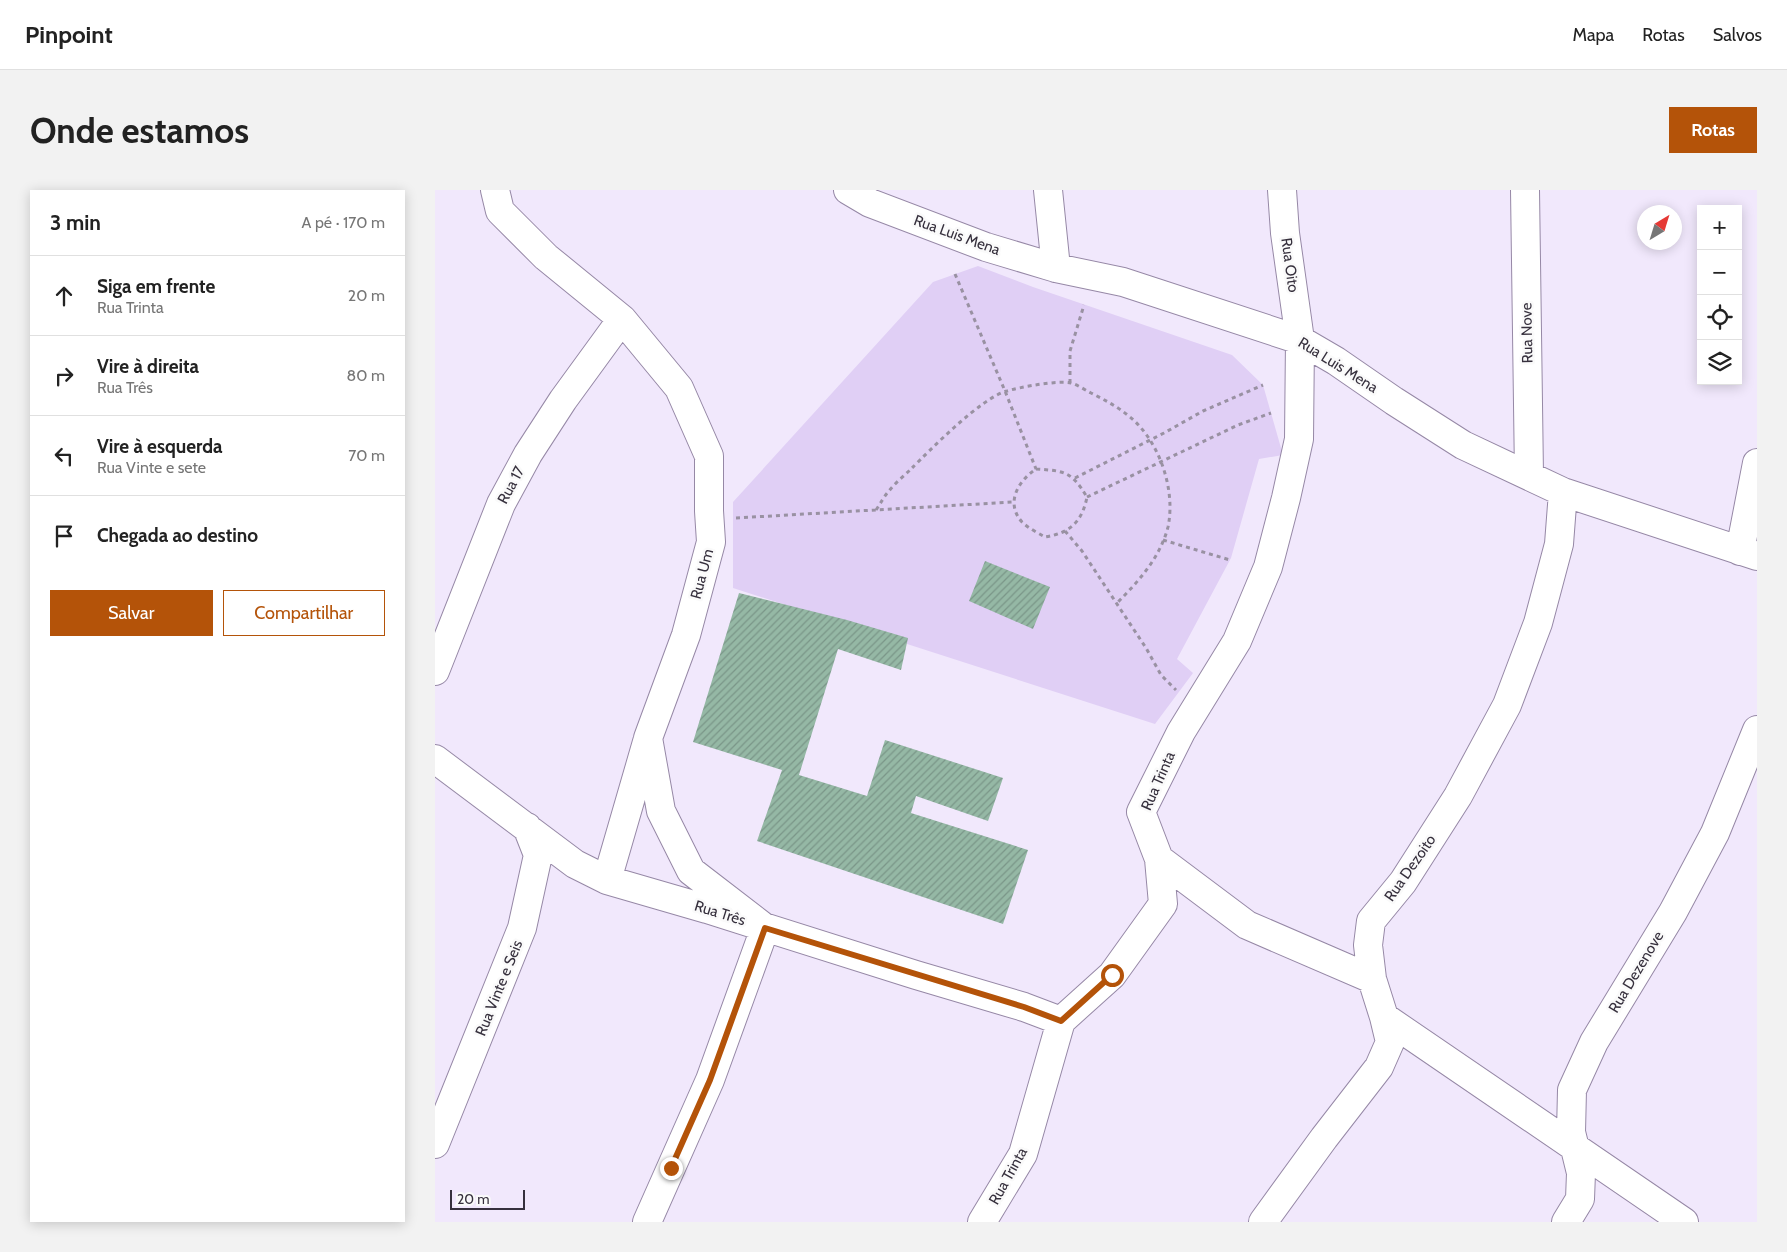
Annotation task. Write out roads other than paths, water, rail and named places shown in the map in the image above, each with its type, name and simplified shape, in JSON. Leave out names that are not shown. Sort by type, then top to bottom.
[{"type":"street","name":"Rua Um","points":[[495,190],[500,211],[546,257],[623,319],[679,388],[709,456],[711,542],[686,635],[648,738],[607,880]]},
{"type":"street","name":"Rua Luis Mena","points":[[848,190],[870,203],[986,247],[1057,268],[1123,282],[1300,340],[1336,361],[1463,445],[1563,492],[1748,554]]},
{"type":"street","points":[[1048,190],[1057,268]]},
{"type":"street","name":"Rua Oito","points":[[1282,190],[1285,232],[1300,340]]},
{"type":"street","name":"Rua Nove","points":[[1525,190],[1529,475]]},
{"type":"street","name":"Rua 17","points":[[435,671],[501,504],[528,454],[563,400],[623,319]]},
{"type":"street","name":"Rua Trinta","points":[[983,1222],[1023,1154],[1061,1021],[1112,975],[1163,904],[1159,859],[1141,812],[1181,732],[1237,641],[1268,567],[1299,439],[1300,340]]},
{"type":"street","points":[[1748,554],[1757,463]]},
{"type":"street","name":"Rua Dezoito","points":[[1263,1222],[1379,1067],[1390,1042],[1372,978],[1367,945],[1371,921],[1403,882],[1458,796],[1507,705],[1538,623],[1559,544],[1563,492]]},
{"type":"street","name":"Rua Dezenove","points":[[1566,1222],[1580,1199],[1581,1173],[1571,1132],[1573,1090],[1594,1042],[1673,912],[1715,833],[1757,730]]},
{"type":"street","points":[[647,1222],[710,1080],[765,928],[691,871],[661,810],[648,738]]},
{"type":"street","name":"Rua Três","points":[[435,759],[575,864],[607,880],[1024,1007],[1061,1021]]},
{"type":"street","name":"Rua Vinte e Seis","points":[[435,1144],[523,928],[538,855],[527,827]]},
{"type":"street","points":[[1159,859],[1247,925],[1372,978]]},
{"type":"street","points":[[1384,1017],[1684,1222]]}]
